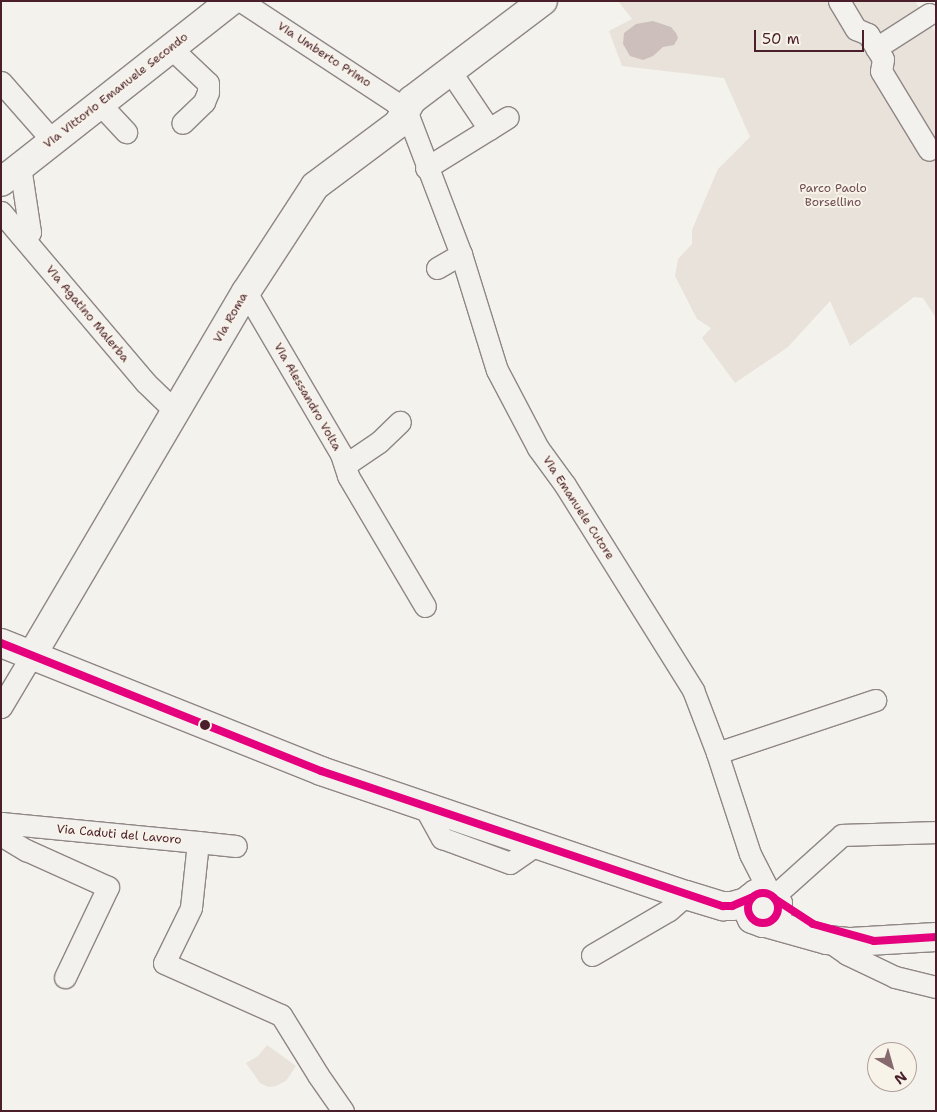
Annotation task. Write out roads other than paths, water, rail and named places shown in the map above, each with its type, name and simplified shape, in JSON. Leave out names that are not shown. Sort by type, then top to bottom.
[{"type":"main road","name":"Via Vittorio Emanuele Secondo","points":[[11,174],[231,1]]},
{"type":"main road","name":"Via Roma","points":[[32,656],[246,292],[315,186],[398,124],[412,100],[543,1]]},
{"type":"main road","points":[[1,643],[321,771],[723,906],[736,915],[765,905],[813,924],[874,941]]},
{"type":"main road","points":[[765,905],[827,940],[874,941],[936,937]]},
{"type":"street","name":"Via Umberto Primo","points":[[240,1],[395,102],[404,113]]},
{"type":"street","points":[[839,1],[856,29],[868,34],[884,59],[881,71],[929,150]]},
{"type":"street","points":[[876,48],[929,13]]},
{"type":"street","points":[[171,48],[208,84],[204,102],[182,123]]},
{"type":"street","points":[[450,71],[489,129]]},
{"type":"street","points":[[1,82],[52,140]]},
{"type":"street","points":[[99,103],[126,132]]},
{"type":"street","name":"Via Emanuele Cutore","points":[[404,113],[409,118],[426,168],[461,254],[494,361],[508,394],[538,448],[564,485],[693,690],[717,753],[765,905]]},
{"type":"street","points":[[426,168],[508,117]]},
{"type":"street","points":[[11,174],[30,232],[23,237]]},
{"type":"street","name":"Via Agatino Malerba","points":[[1,212],[146,383],[176,412]]},
{"type":"street","points":[[437,268],[461,254]]},
{"type":"street","name":"Via Alessandro Volta","points":[[246,292],[341,454],[348,476],[425,606]]},
{"type":"street","points":[[345,465],[379,442],[400,422]]},
{"type":"street","name":"Via Roma","points":[[1,706],[32,656]]},
{"type":"street","points":[[717,753],[875,700]]},
{"type":"street","points":[[1,823],[4,837],[26,850],[108,886],[65,978]]},
{"type":"street","name":"Via Caduti del Lavoro","points":[[1,823],[198,842],[191,908],[164,963],[282,1015],[318,1075],[343,1111]]},
{"type":"street","points":[[765,905],[842,835],[936,832]]},
{"type":"street","points":[[198,842],[236,846]]},
{"type":"street","points":[[592,955],[669,910],[686,895]]},
{"type":"street","points":[[827,940],[847,954],[895,977],[936,987]]},
{"type":"park label","name":"Parco Paolo Borsellino","points":[[833,196]]}]
